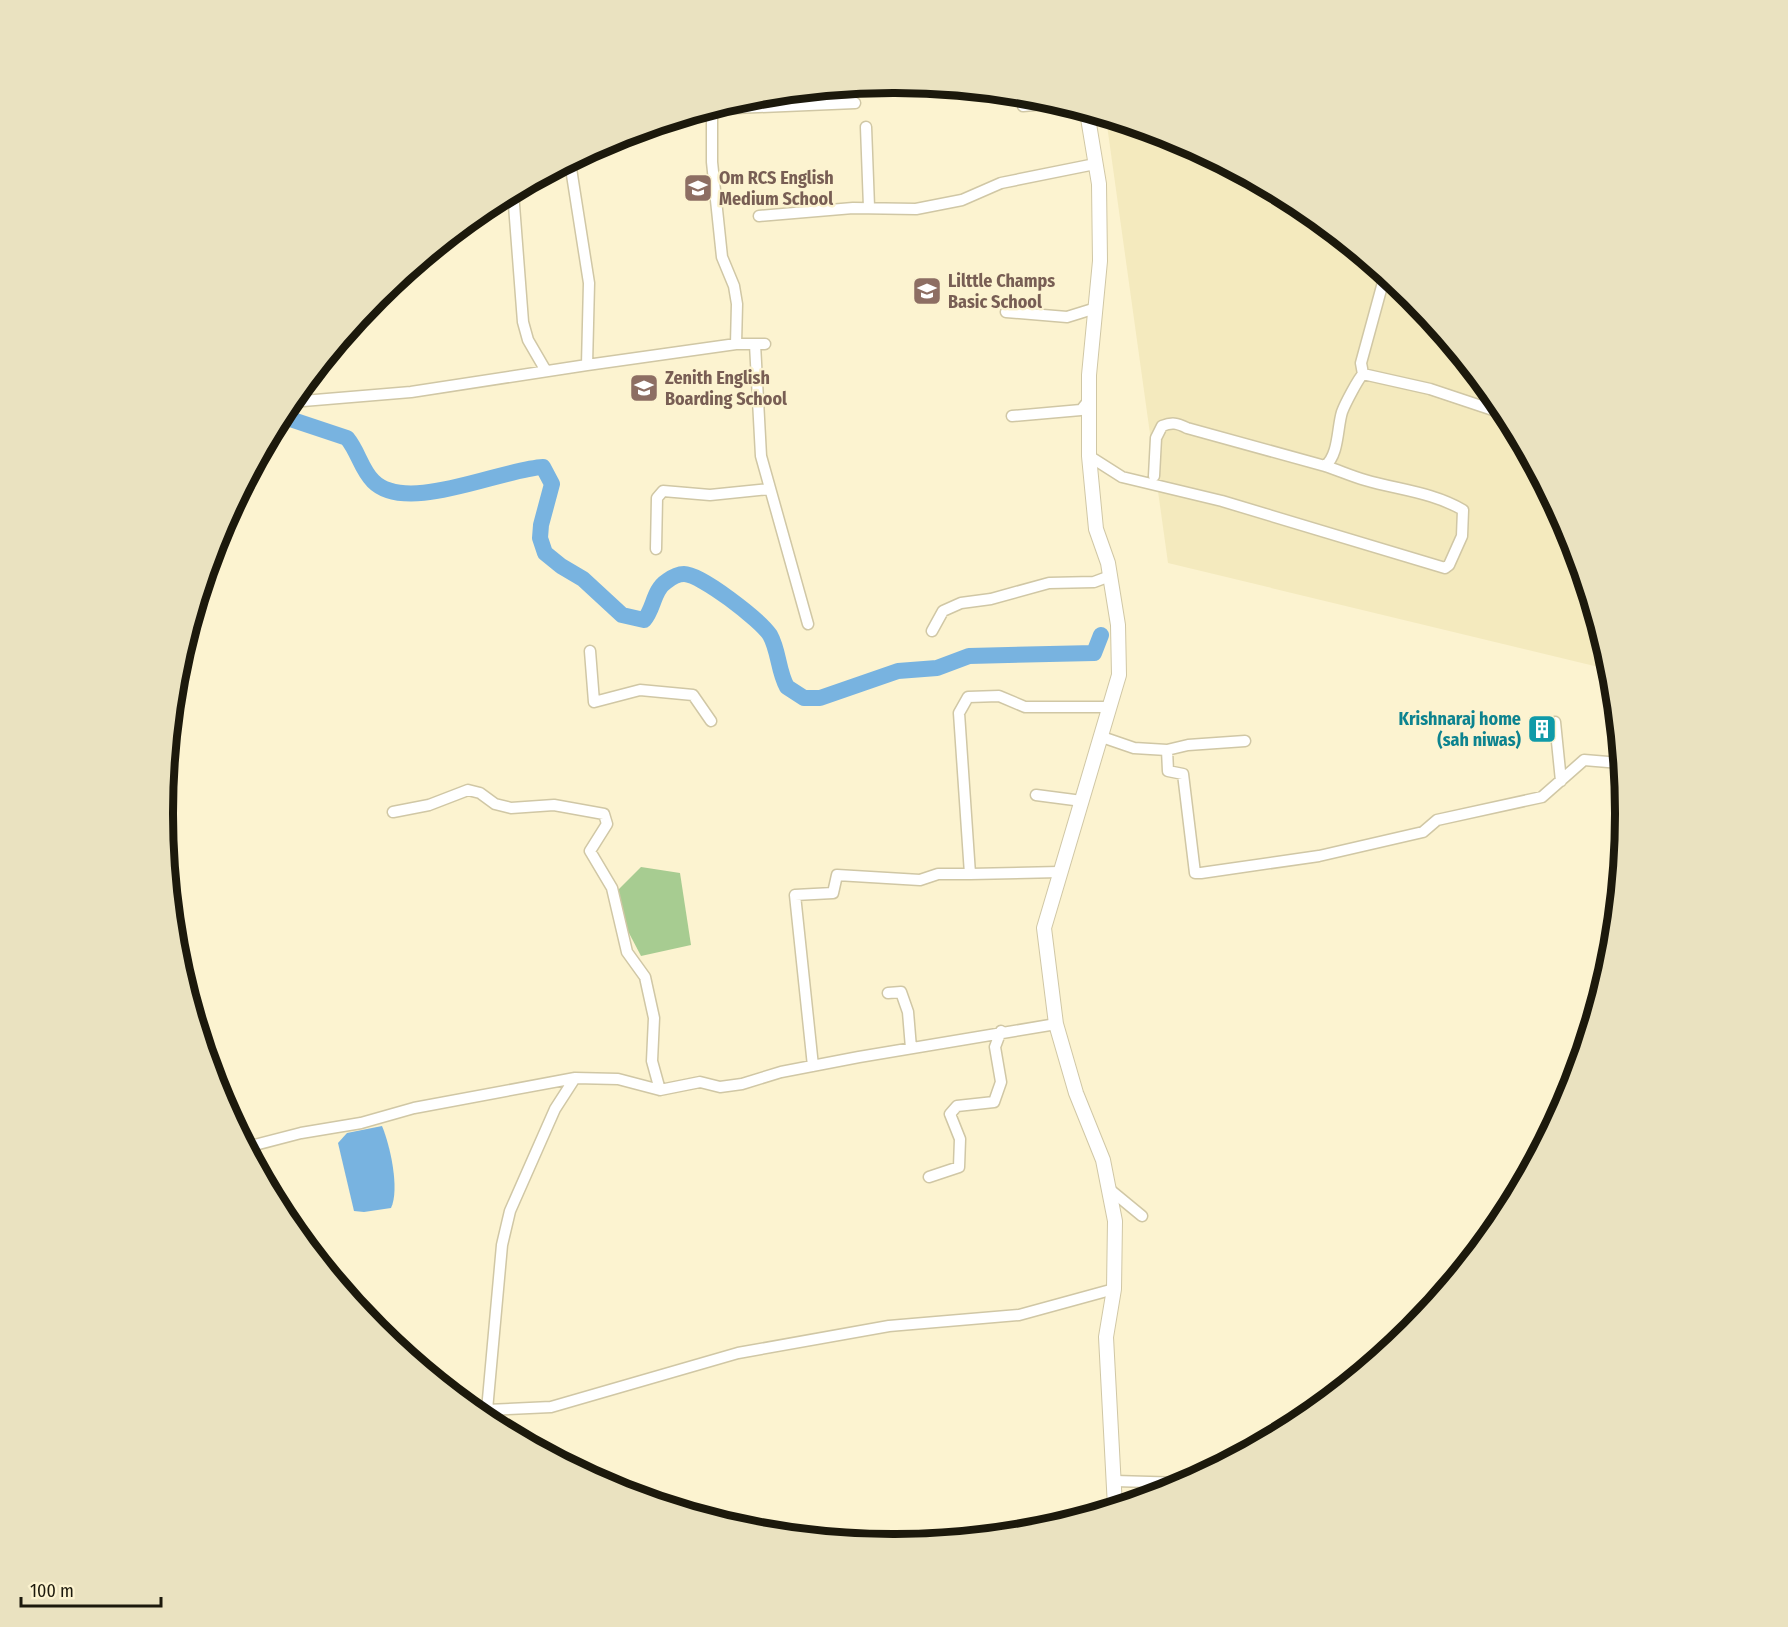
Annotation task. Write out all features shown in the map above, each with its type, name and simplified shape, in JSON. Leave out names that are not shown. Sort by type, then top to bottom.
[{"type":"main road","points":[[1088,120],[1099,184],[1100,261],[1089,400],[1089,456],[1096,529],[1108,563],[1118,625],[1119,675],[1044,928],[1056,1024],[1076,1093],[1103,1161],[1115,1221],[1114,1289],[1106,1337],[1115,1499]]},
{"type":"street","points":[[752,107],[855,103]]},
{"type":"street","points":[[1023,106],[1027,106]]},
{"type":"street","points":[[712,117],[712,162],[722,257],[734,286],[737,304],[736,344]]},
{"type":"street","points":[[866,127],[868,207]]},
{"type":"street","points":[[759,216],[868,207],[916,209],[962,200],[1001,183],[1095,164]]},
{"type":"street","points":[[571,169],[589,283],[587,364]]},
{"type":"street","points":[[514,202],[523,322],[528,340],[546,371]]},
{"type":"street","points":[[1364,374],[1361,363],[1382,284]]},
{"type":"street","points":[[1006,312],[1066,317],[1096,308]]},
{"type":"street","points":[[304,401],[411,392],[587,364],[736,344],[760,344],[760,445],[808,624]]},
{"type":"street","points":[[1364,374],[1421,387],[1490,409]]},
{"type":"street","points":[[1325,466],[1334,454],[1343,408],[1352,396],[1357,381],[1364,374]]},
{"type":"street","points":[[1012,416],[1082,410],[1089,400]]},
{"type":"street","points":[[1089,456],[1122,477],[1222,501],[1445,568],[1449,565],[1462,536],[1464,510],[1448,501],[1417,491],[1366,480],[1325,466],[1187,428],[1177,423],[1162,426],[1156,438],[1154,476]]},
{"type":"street","points":[[656,549],[657,498],[663,491],[710,495],[770,489]]},
{"type":"street","points":[[933,632],[943,611],[961,603],[992,599],[1048,583],[1094,582],[1110,576]]},
{"type":"street","points":[[590,651],[594,702],[640,690],[693,695],[711,721]]},
{"type":"street","points":[[970,874],[959,713],[968,697],[999,696],[1025,707],[1110,708]]},
{"type":"street","points":[[1555,722],[1561,781]]},
{"type":"street","points":[[1102,737],[1134,748],[1167,750],[1188,745],[1245,741]]},
{"type":"street","points":[[1167,750],[1168,771],[1183,774],[1196,873],[1319,856],[1423,832],[1437,820],[1542,797],[1584,760],[1613,762]]},
{"type":"street","points":[[393,812],[429,805],[468,790],[480,793],[495,804],[511,808],[554,804],[604,814],[607,824],[590,851],[612,888],[627,952],[645,977],[654,1018],[652,1061],[660,1090]]},
{"type":"street","points":[[1036,795],[1082,801]]},
{"type":"street","points":[[813,1066],[795,895],[833,893],[837,875],[920,880],[938,874],[1060,872]]},
{"type":"street","points":[[888,993],[901,992],[908,1012],[911,1048]]},
{"type":"street","points":[[255,1145],[361,1123],[414,1108],[575,1078],[618,1079],[660,1090],[700,1082],[720,1087],[742,1084],[781,1072],[813,1066],[1000,1031],[1056,1024]]},
{"type":"street","points":[[929,1177],[959,1167],[960,1139],[950,1114],[957,1106],[994,1102],[1001,1082],[995,1047],[1000,1031]]},
{"type":"street","points":[[487,1408],[502,1245],[510,1211],[555,1109],[575,1078]]},
{"type":"street","points":[[1108,1188],[1142,1216]]},
{"type":"street","points":[[490,1410],[551,1407],[738,1353],[889,1326],[1019,1315],[1114,1289]]},
{"type":"street","points":[[1115,1481],[1158,1484]]},
{"type":"shaded area","points":[[1107,126],[1170,148],[1213,167],[1294,214],[1369,272],[1436,338],[1493,413],[1540,495],[1560,538],[1576,582],[1600,667],[1168,563]]},
{"type":"green space","points":[[641,867],[680,873],[691,945],[641,956],[618,912],[618,890]]},
{"type":"water","points":[[382,1126],[391,1155],[394,1200],[391,1208],[364,1212],[354,1211],[338,1143],[347,1133]]},
{"type":"waterway","points":[[291,419],[347,438],[369,476],[388,490],[408,493],[430,492],[543,467],[552,484],[541,525],[540,538],[545,553],[583,579],[622,615],[644,620],[659,589],[669,580],[684,574],[703,581],[743,609],[764,628],[773,641],[787,687],[804,698],[820,698],[898,671],[937,668],[969,656],[1094,653],[1101,635]]},
{"type":"place","name":"Om RCS English Medium School","points":[[698,188]]},
{"type":"place","name":"Lilttle Champs Basic School","points":[[927,291]]},
{"type":"place","name":"Zenith English Boarding School","points":[[644,388]]},
{"type":"place","name":"Krishnaraj home (sah niwas)","points":[[1542,729]]}]
